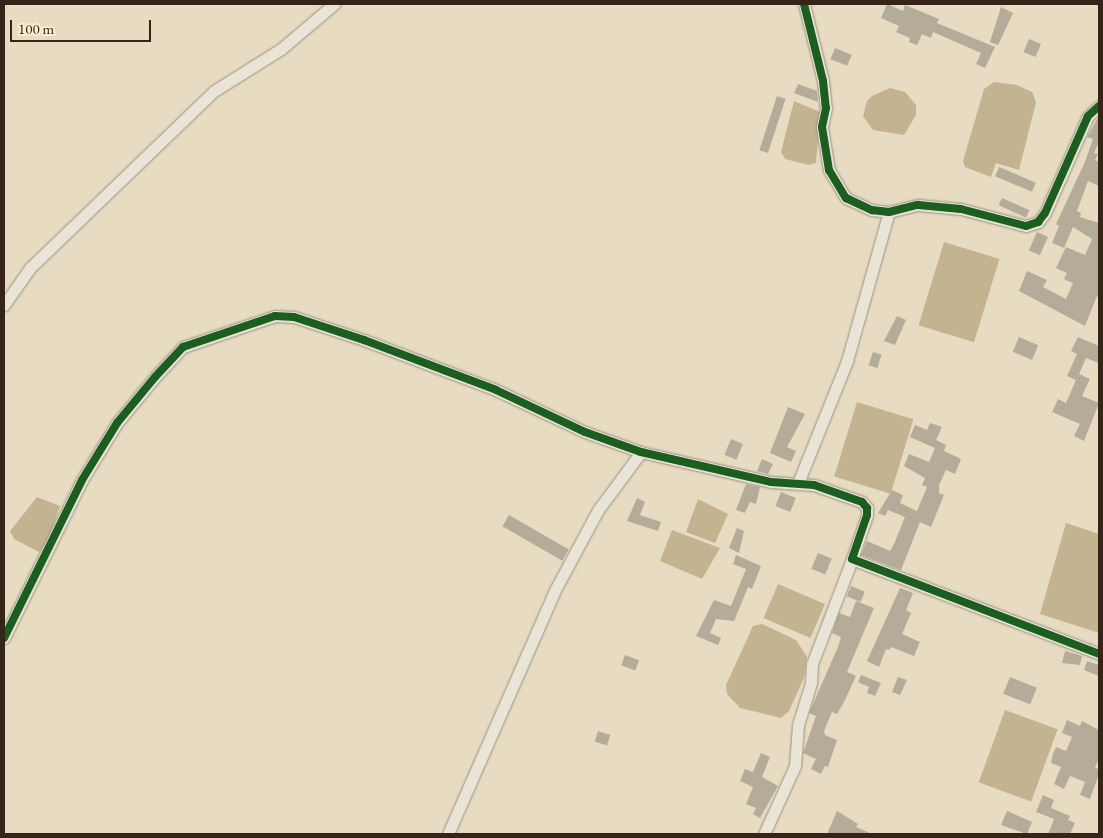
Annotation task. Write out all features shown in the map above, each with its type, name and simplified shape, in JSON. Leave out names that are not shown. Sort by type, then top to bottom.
[{"type":"street","points":[[4,305],[30,268],[214,91],[281,49],[334,4]]},
{"type":"street","points":[[804,4],[823,81],[826,108],[822,127],[829,170],[846,198],[872,210],[889,212],[918,205],[961,209],[1026,226],[1038,222],[1045,212],[1088,116],[1099,106]]},
{"type":"street","points":[[798,483],[847,361],[889,212]]},
{"type":"street","points":[[4,638],[82,480],[117,423],[183,347],[275,316],[294,317],[364,340],[496,390],[585,432],[641,452],[752,479],[814,485],[862,502],[867,508],[852,559],[812,664],[811,683],[798,725],[795,766],[764,834]]},
{"type":"street","points":[[448,834],[554,592],[598,510],[641,452]]},
{"type":"street","points":[[852,559],[1099,654]]},
{"type":"shaded area","points":[[994,82],[1017,85],[1032,92],[1036,102],[1019,170],[996,163],[991,177],[965,167],[963,161],[984,89]]},
{"type":"shaded area","points":[[890,88],[905,92],[916,105],[916,115],[904,135],[873,130],[863,116],[867,101],[872,96]]},
{"type":"shaded area","points":[[794,101],[820,112],[816,163],[809,165],[785,159],[781,152]]},
{"type":"shaded area","points":[[944,242],[999,259],[974,342],[919,325]]},
{"type":"shaded area","points":[[857,402],[913,419],[891,494],[834,477]]},
{"type":"shaded area","points":[[37,497],[60,506],[47,544],[39,552],[14,539],[10,531]]},
{"type":"shaded area","points":[[698,499],[728,514],[715,543],[686,532]]},
{"type":"shaded area","points":[[1066,523],[1099,534],[1099,633],[1040,614]]},
{"type":"shaded area","points":[[672,530],[720,548],[702,579],[660,561]]},
{"type":"shaded area","points":[[778,584],[825,604],[810,638],[764,618]]},
{"type":"shaded area","points":[[762,624],[796,640],[807,657],[804,678],[789,711],[781,718],[740,708],[727,694],[726,685],[753,626]]},
{"type":"shaded area","points":[[1005,710],[1058,729],[1031,802],[979,782]]},
{"type":"building","points":[[887,4],[903,11],[905,5],[939,19],[937,23],[995,47],[985,68],[976,64],[981,53],[933,32],[931,38],[922,34],[917,45],[909,42],[910,38],[896,32],[899,26],[881,18]]},
{"type":"building","points":[[1001,7],[1013,13],[998,45],[990,42]]},
{"type":"building","points":[[1029,39],[1041,44],[1035,57],[1024,52]]},
{"type":"building","points":[[835,48],[852,55],[847,66],[831,59]]},
{"type":"building","points":[[798,84],[817,91],[818,102],[794,93]]},
{"type":"building","points":[[777,96],[786,99],[768,153],[759,150]]},
{"type":"building","points":[[1099,116],[1099,142],[1094,153],[1098,154],[1095,160],[1099,162],[1099,186],[1088,181],[1077,211],[1081,213],[1080,217],[1099,223],[1099,297],[1097,296],[1085,326],[1019,291],[1027,271],[1047,280],[1043,287],[1066,299],[1073,283],[1064,279],[1067,273],[1056,268],[1066,247],[1085,255],[1092,239],[1073,227],[1064,248],[1052,243],[1059,226],[1056,224],[1084,164],[1093,139],[1087,137]]},
{"type":"building","points":[[999,167],[1036,183],[1032,192],[995,176]]},
{"type":"building","points":[[1002,198],[1029,210],[1026,218],[999,205]]},
{"type":"building","points":[[1037,232],[1048,237],[1040,255],[1029,250]]},
{"type":"building","points":[[897,316],[906,320],[895,345],[884,341]]},
{"type":"building","points":[[1019,337],[1038,345],[1032,360],[1013,352]]},
{"type":"building","points":[[1078,337],[1099,346],[1099,363],[1086,358],[1079,374],[1090,379],[1082,396],[1099,403],[1084,441],[1074,436],[1080,424],[1052,412],[1058,399],[1066,403],[1076,380],[1067,376],[1077,354],[1071,351]]},
{"type":"building","points":[[873,352],[882,355],[877,368],[869,365]]},
{"type":"building","points":[[788,407],[805,414],[787,447],[796,451],[791,462],[770,453]]},
{"type":"building","points":[[930,423],[942,427],[936,440],[946,445],[944,451],[961,459],[955,474],[946,470],[939,485],[939,493],[944,495],[931,527],[920,522],[901,570],[861,555],[867,541],[890,551],[894,544],[905,517],[888,510],[885,516],[878,513],[892,490],[903,495],[900,503],[917,511],[927,487],[922,485],[925,478],[904,466],[909,454],[929,462],[935,448],[910,437],[915,425],[927,430]]},
{"type":"building","points":[[731,439],[743,444],[736,460],[724,455]]},
{"type":"building","points":[[762,459],[773,464],[768,474],[757,471]]},
{"type":"building","points":[[746,484],[760,487],[756,504],[750,502],[745,513],[736,510]]},
{"type":"building","points":[[781,492],[796,498],[790,512],[775,506]]},
{"type":"building","points":[[637,498],[645,502],[640,515],[661,522],[658,531],[627,521]]},
{"type":"building","points":[[509,515],[569,549],[562,561],[502,526]]},
{"type":"building","points":[[737,528],[744,531],[739,553],[729,548]]},
{"type":"building","points":[[818,553],[832,559],[825,575],[811,569]]},
{"type":"building","points":[[736,555],[761,566],[752,589],[748,587],[734,621],[716,619],[710,633],[721,638],[718,645],[696,636],[714,600],[731,606],[746,569],[733,564]]},
{"type":"building","points":[[851,586],[865,592],[861,602],[847,596]]},
{"type":"building","points":[[900,588],[913,593],[906,610],[911,613],[902,634],[920,642],[914,656],[891,647],[889,650],[886,649],[879,667],[867,661]]},
{"type":"building","points":[[856,601],[874,608],[847,672],[856,676],[844,702],[837,714],[832,712],[824,731],[825,735],[837,740],[828,767],[825,766],[821,774],[811,769],[816,759],[803,753],[816,716],[809,713],[841,637],[832,633],[839,613],[850,617]]},
{"type":"building","points":[[1065,651],[1082,656],[1080,665],[1062,663]]},
{"type":"building","points":[[625,655],[639,660],[635,670],[621,665]]},
{"type":"building","points":[[1087,661],[1099,665],[1099,676],[1084,670]]},
{"type":"building","points":[[861,675],[881,683],[875,696],[867,693],[869,687],[858,682]]},
{"type":"building","points":[[898,677],[907,680],[900,695],[892,692]]},
{"type":"building","points":[[1010,677],[1037,688],[1030,705],[1003,694]]},
{"type":"building","points":[[1067,720],[1080,726],[1082,721],[1099,730],[1099,758],[1095,768],[1099,769],[1099,774],[1090,799],[1080,795],[1085,782],[1070,776],[1064,789],[1054,784],[1061,767],[1051,763],[1053,754],[1056,747],[1066,751],[1072,737],[1062,733]]},
{"type":"building","points":[[598,731],[610,735],[607,745],[595,741]]},
{"type":"building","points":[[761,753],[770,757],[762,777],[778,786],[760,818],[753,814],[756,808],[746,804],[753,787],[740,781],[745,769],[753,772]]},
{"type":"building","points":[[1043,795],[1054,800],[1051,808],[1070,816],[1068,820],[1075,823],[1070,834],[1048,834],[1054,819],[1036,812]]},
{"type":"building","points":[[837,811],[858,824],[856,827],[872,834],[827,834]]},
{"type":"building","points":[[1007,811],[1032,822],[1027,834],[1001,825]]},
{"type":"cycle path","points":[[804,4],[823,81],[826,108],[822,127],[829,170],[846,198],[872,210],[889,212],[918,205],[961,209],[1026,226],[1038,222],[1045,213],[1088,116],[1099,106]]},
{"type":"cycle path","points":[[4,638],[82,480],[117,423],[155,377],[183,347],[275,316],[294,317],[364,340],[496,390],[585,432],[641,452],[771,482],[814,485],[862,502],[867,508],[867,515],[852,559],[1099,654]]}]
